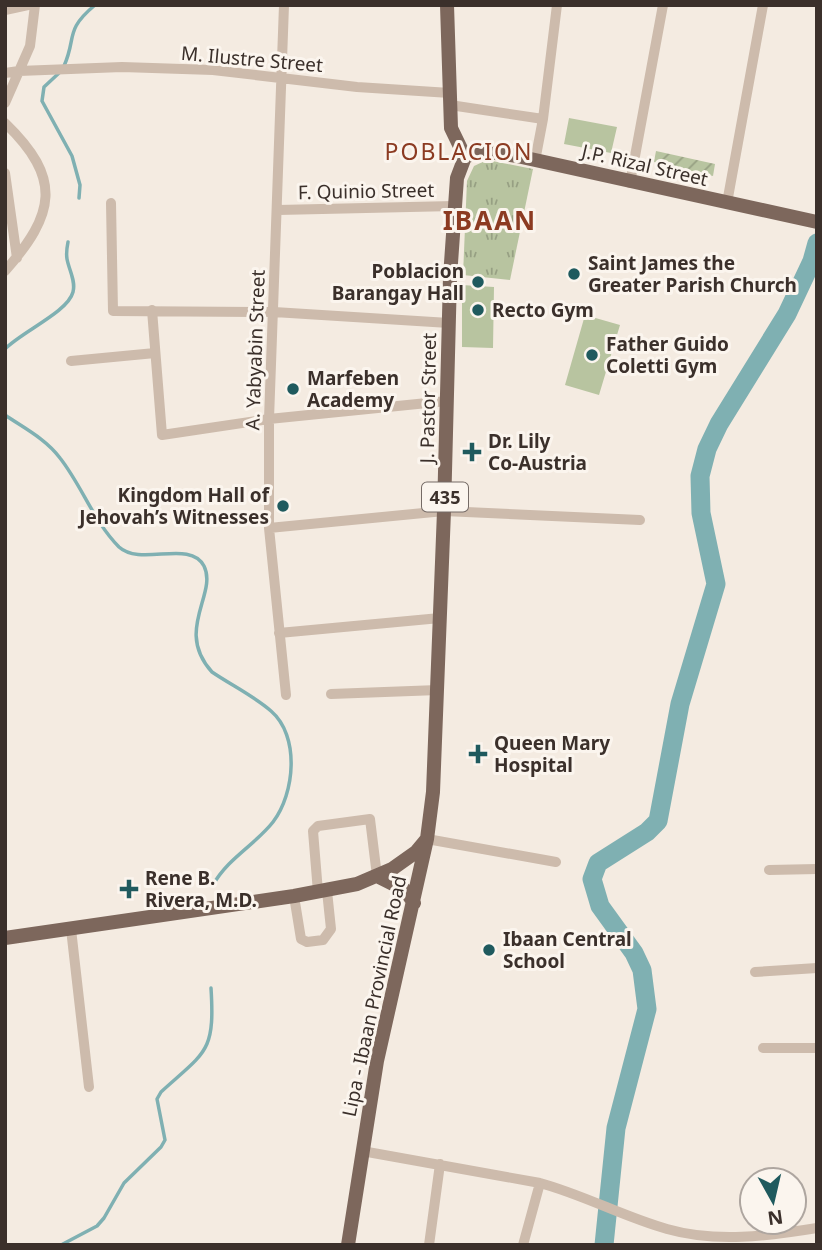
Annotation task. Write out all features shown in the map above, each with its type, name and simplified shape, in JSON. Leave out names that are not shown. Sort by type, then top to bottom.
[{"type":"main road","points":[[447,5],[451,128],[466,157]]},
{"type":"main road","name":"J.P. Rizal Street","points":[[466,157],[481,151],[492,152],[817,222]]},
{"type":"main road","name":"J. Pastor Street","points":[[427,839],[433,792],[438,690],[454,206],[457,178],[466,157]]},
{"type":"main road","points":[[5,938],[293,896],[357,884],[404,861],[427,839]]},
{"type":"main road","name":"Lipa - Ibaan Provincial Road","points":[[348,1245],[377,1061],[427,839]]},
{"type":"main road","points":[[377,876],[405,890],[414,903]]},
{"type":"street","points":[[5,10],[28,5]]},
{"type":"street","points":[[5,103],[30,46],[35,5]]},
{"type":"street","name":"A. Yabyabin Street","points":[[284,5],[269,419],[269,528],[286,695]]},
{"type":"street","points":[[535,161],[557,5]]},
{"type":"street","points":[[630,183],[663,5]]},
{"type":"street","points":[[727,203],[763,5]]},
{"type":"street","name":"M. Ilustre Street","points":[[5,73],[87,68],[213,71],[282,77],[450,99],[543,119]]},
{"type":"street","points":[[5,123],[26,147],[46,182],[44,216],[17,258],[5,271]]},
{"type":"street","points":[[5,173],[17,258]]},
{"type":"street","points":[[111,203],[113,311],[274,312],[449,323]]},
{"type":"street","name":"F. Quinio Street","points":[[278,210],[454,206]]},
{"type":"street","points":[[152,310],[162,435],[269,419],[447,401]]},
{"type":"street","points":[[71,361],[155,353]]},
{"type":"street","points":[[269,528],[444,510],[640,520]]},
{"type":"street","points":[[279,633],[440,618]]},
{"type":"street","points":[[331,694],[438,690]]},
{"type":"street","points":[[293,896],[302,939],[307,942],[323,940],[331,929],[313,831],[318,826],[370,819],[377,876]]},
{"type":"street","points":[[427,839],[556,862]]},
{"type":"street","points":[[769,870],[817,869]]},
{"type":"street","points":[[71,929],[89,1087]]},
{"type":"street","points":[[755,972],[817,968]]},
{"type":"street","points":[[763,1048],[817,1048]]},
{"type":"street","points":[[362,1151],[540,1183],[668,1230],[708,1237],[781,1234],[817,1228]]},
{"type":"street","points":[[429,1245],[440,1164]]},
{"type":"street","points":[[523,1245],[540,1183]]},
{"type":"green space","points":[[569,118],[617,127],[611,153],[564,144]]},
{"type":"green space","points":[[656,151],[715,164],[713,176],[654,162]]},
{"type":"green space","points":[[487,160],[533,169],[510,280],[463,275],[467,181],[474,166]]},
{"type":"green space","name":"Recto Gym","points":[[462,285],[494,287],[493,348],[462,347]]},
{"type":"green space","name":"Father Guido Coletti Gym","points":[[585,315],[620,325],[599,395],[565,385]]},
{"type":"waterway","points":[[64,66],[75,28],[95,5]]},
{"type":"waterway","points":[[59,73],[44,87],[42,101],[72,156],[80,185],[79,198]]},
{"type":"waterway","points":[[5,349],[63,307],[69,299],[74,284],[67,259],[68,242]]},
{"type":"waterway","points":[[604,1245],[616,1128],[647,1009],[642,970],[634,953],[600,906],[592,879],[598,863],[647,832],[658,821],[680,704],[716,584],[701,513],[700,476],[707,449],[719,424],[787,314],[812,261],[817,243]]},
{"type":"waterway","points":[[5,415],[54,451],[102,526],[119,547],[140,555],[177,553],[197,558],[204,566],[207,577],[196,627],[201,657],[212,672],[271,711],[287,735],[290,781],[280,810],[266,830],[226,867],[213,885]]},
{"type":"waterway","points":[[61,1245],[97,1226],[124,1183],[161,1147],[165,1140],[157,1099],[161,1092],[198,1058],[209,1039],[211,988]]},
{"type":"place","name":"Saint James the Greater Parish Church","points":[[574,274]]},
{"type":"place","name":"Poblacion Barangay Hall","points":[[478,282]]},
{"type":"place","name":"Recto Gym","points":[[478,310]]},
{"type":"place","name":"Father Guido Coletti Gym","points":[[592,355]]},
{"type":"place","name":"Marfeben Academy","points":[[293,389]]},
{"type":"place","name":"Dr. Lily Co-Austria","points":[[472,452]]},
{"type":"place","name":"Kingdom Hall of Jehovah’s Witnesses","points":[[283,506]]},
{"type":"place","name":"Queen Mary Hospital","points":[[478,754]]},
{"type":"place","name":"Rene B. Rivera, M.D.","points":[[129,889]]},
{"type":"place","name":"Ibaan Central School","points":[[489,950]]},
{"type":"district","name":"POBLACION","points":[[459,151]]},
{"type":"district","name":"IBAAN","points":[[490,220]]}]
